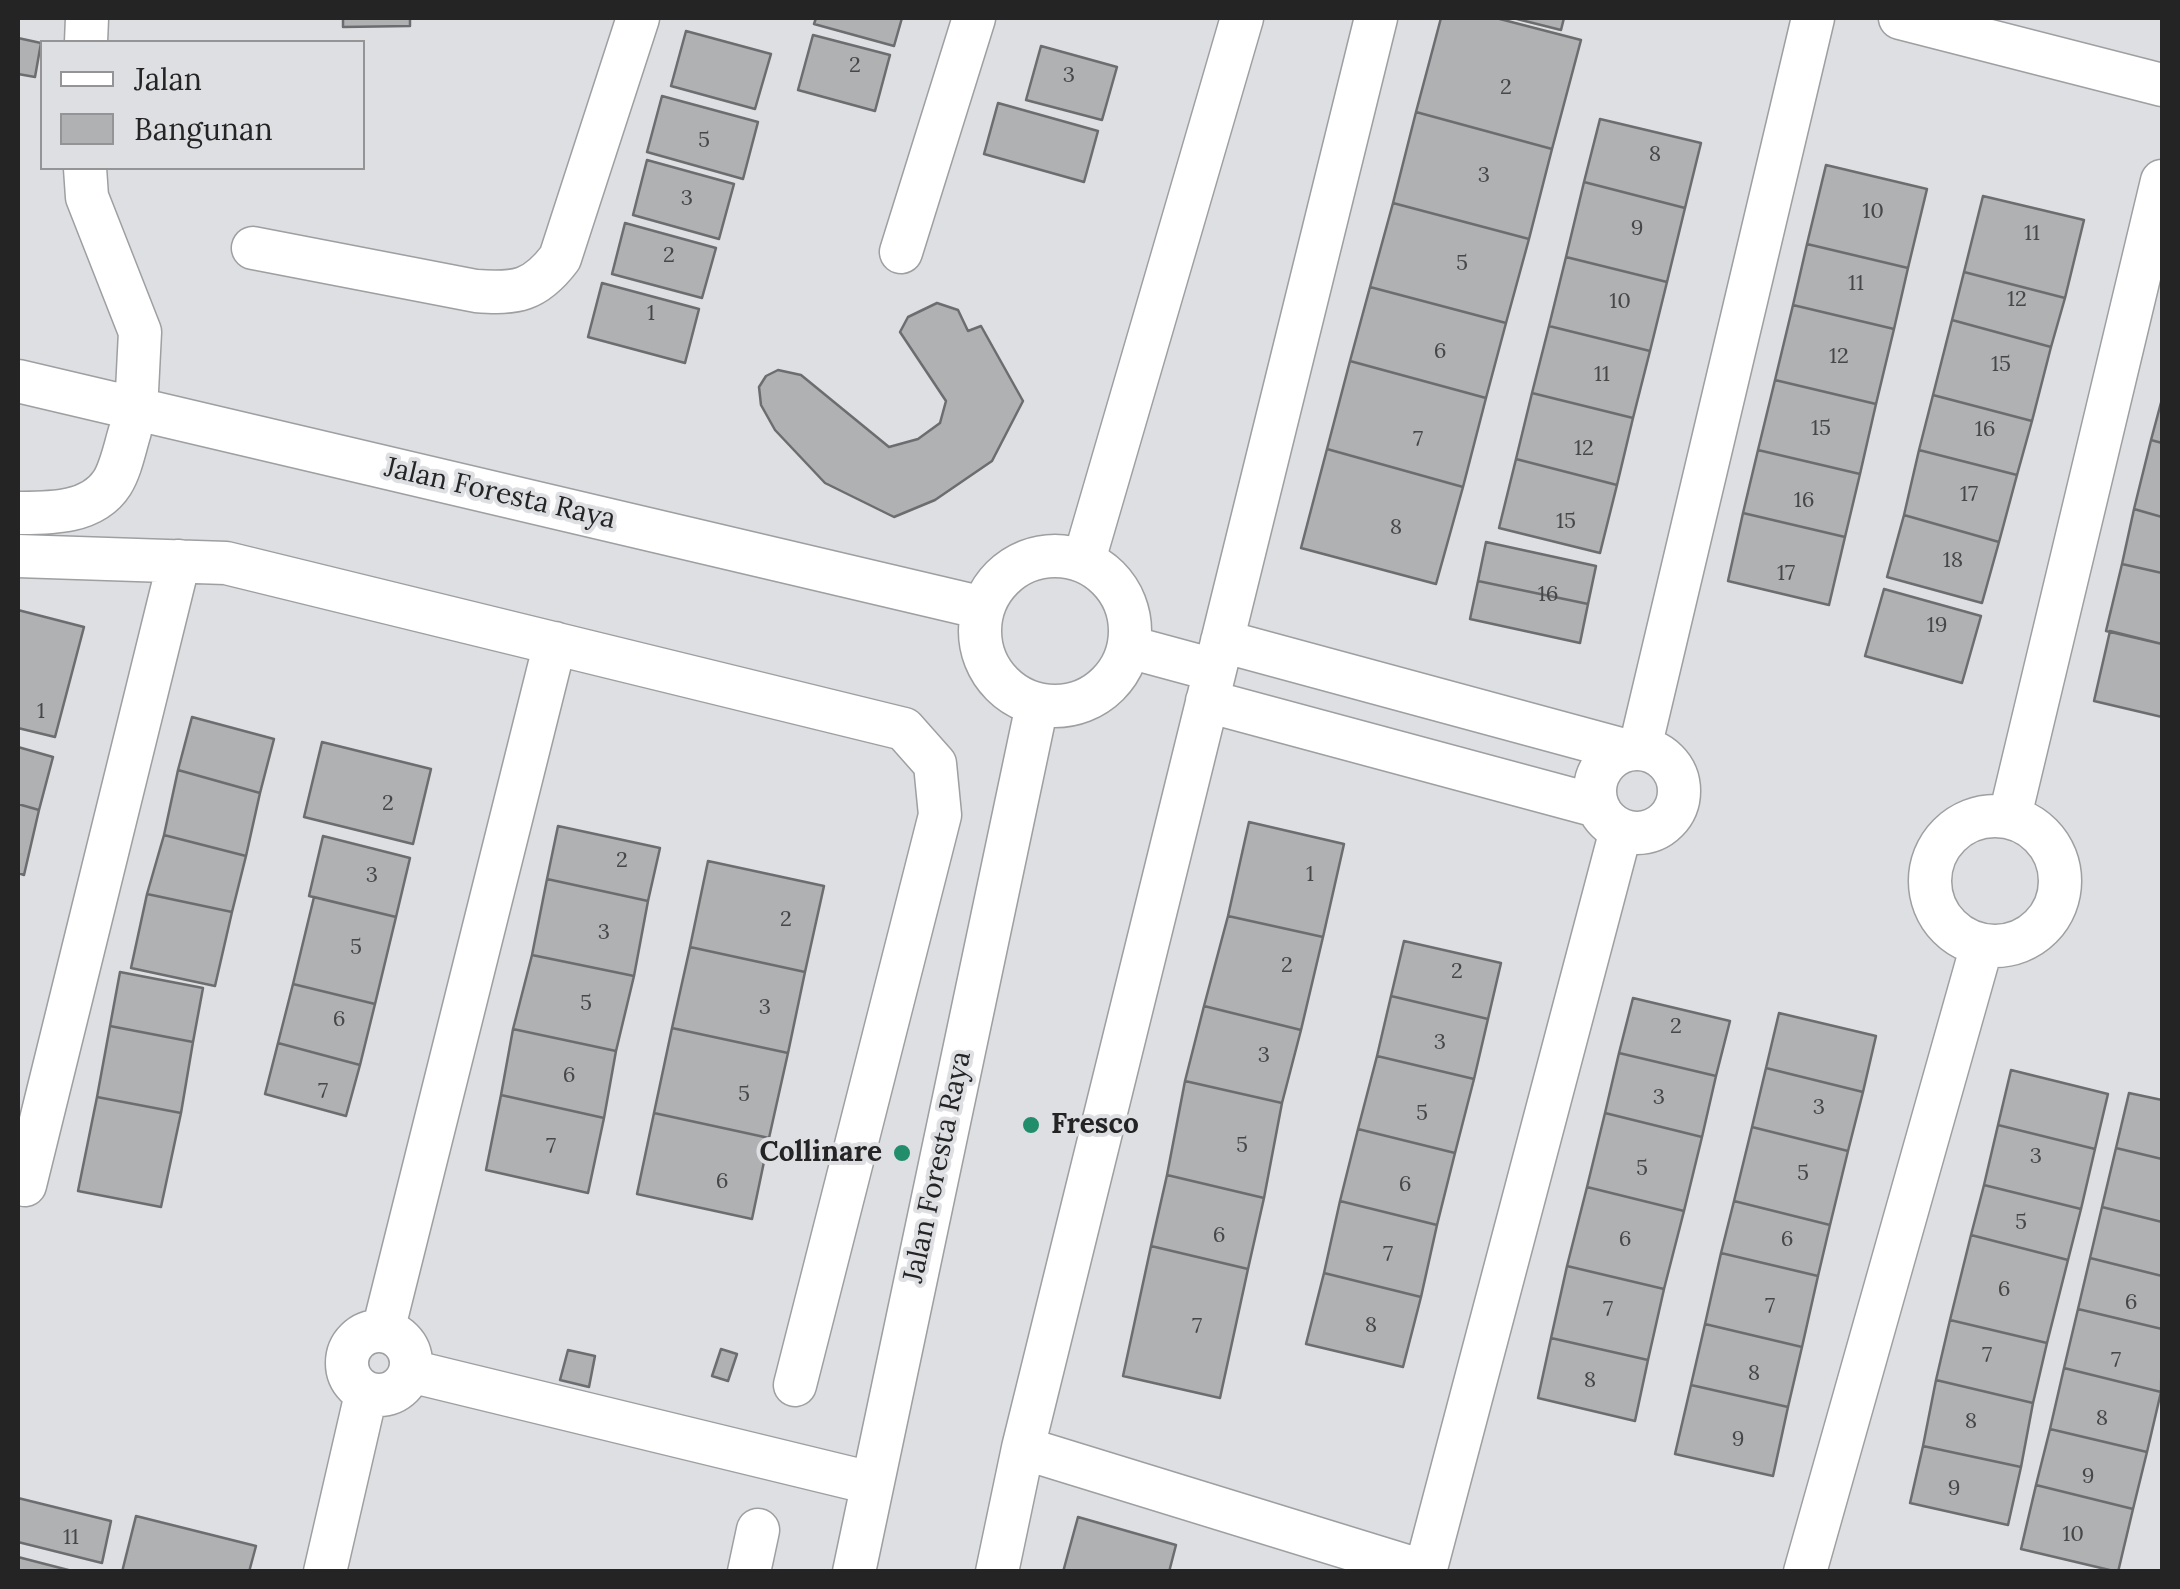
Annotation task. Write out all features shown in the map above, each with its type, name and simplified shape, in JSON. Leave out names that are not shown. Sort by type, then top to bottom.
[{"type":"street","points":[[253,248],[476,291],[528,289],[545,278],[560,258],[638,18]]},
{"type":"street","points":[[901,252],[974,18]]},
{"type":"street","points":[[1084,560],[1242,18]]},
{"type":"street","points":[[997,1572],[1022,1448],[1376,18]]},
{"type":"street","points":[[1632,749],[1813,18]]},
{"type":"street","points":[[1900,18],[2162,85]]},
{"type":"street","points":[[18,513],[57,513],[91,502],[112,484],[134,411],[140,332],[88,197],[85,170]]},
{"type":"street","points":[[2010,816],[2162,182]]},
{"type":"street","name":"Jalan Foresta Raya","points":[[18,381],[983,608]]},
{"type":"street","points":[[1053,555],[1084,560],[1106,574],[1121,595],[1130,620],[1128,647],[1117,674],[1095,695],[1067,705],[1037,705],[1010,692],[989,668],[980,639],[983,608],[998,581],[1022,562],[1053,555]]},
{"type":"street","points":[[18,556],[226,563],[904,729],[935,764],[940,814],[794,1385]]},
{"type":"street","points":[[25,1185],[179,561]]},
{"type":"street","points":[[383,1331],[555,643]]},
{"type":"street","points":[[1128,647],[1214,670],[1657,752],[1670,763],[1677,778],[1675,810],[1666,822],[1636,834],[1609,818],[1214,670]]},
{"type":"street","name":"Jalan Foresta Raya","points":[[854,1572],[1037,705]]},
{"type":"street","points":[[1022,1448],[1425,1571],[1609,818],[1594,790],[1598,772],[1608,758],[1632,749]]},
{"type":"street","points":[[1980,816],[2010,816],[2033,827],[2050,845],[2060,869],[2059,894],[2049,918],[2031,936],[2008,946],[1982,945],[1955,934],[1936,911],[1928,882],[1935,853],[1953,829],[1980,816]]},
{"type":"street","points":[[1805,1572],[1982,945]]},
{"type":"street","points":[[383,1331],[395,1335],[405,1345],[411,1357],[410,1370],[399,1389],[377,1396],[366,1394],[348,1375],[350,1349],[370,1332],[383,1331]]},
{"type":"street","points":[[410,1370],[871,1483]]},
{"type":"street","points":[[325,1572],[366,1394]]},
{"type":"street","points":[[749,1572],[758,1530]]},
{"type":"building","points":[[343,18],[410,18],[410,26],[343,27]]},
{"type":"building","points":[[816,18],[902,18],[894,46],[814,24]]},
{"type":"building","points":[[1441,18],[1496,18],[1581,40],[1552,149],[1416,112]]},
{"type":"building","points":[[1513,18],[1564,18],[1561,30]]},
{"type":"building","points":[[686,31],[771,54],[755,109],[671,86]]},
{"type":"building","points":[[813,35],[890,55],[875,111],[798,90]]},
{"type":"building","points":[[18,38],[40,43],[35,77],[18,74]]},
{"type":"building","points":[[1041,46],[1117,67],[1102,120],[1026,100]]},
{"type":"building","points":[[662,96],[758,122],[743,179],[647,152]]},
{"type":"building","points":[[998,103],[1098,131],[1084,182],[984,154]]},
{"type":"building","points":[[1416,112],[1552,149],[1529,239],[1393,203]]},
{"type":"building","points":[[1600,119],[1701,143],[1685,208],[1584,182]]},
{"type":"building","points":[[647,160],[734,184],[719,239],[633,215]]},
{"type":"building","points":[[1826,165],[1927,189],[1908,268],[1807,244]]},
{"type":"building","points":[[1584,182],[1685,208],[1667,282],[1566,257]]},
{"type":"building","points":[[1983,196],[2084,220],[2065,298],[1964,272]]},
{"type":"building","points":[[1393,203],[1529,239],[1506,323],[1370,287]]},
{"type":"building","points":[[625,223],[716,248],[702,298],[612,274]]},
{"type":"building","points":[[1807,244],[1908,268],[1894,329],[1793,305]]},
{"type":"building","points":[[1566,257],[1667,282],[1650,351],[1549,326]]},
{"type":"building","points":[[1964,272],[2065,298],[2051,347],[1952,320]]},
{"type":"building","points":[[602,283],[699,309],[685,363],[588,337]]},
{"type":"building","points":[[1370,287],[1506,323],[1486,398],[1350,361]]},
{"type":"building","points":[[937,303],[958,310],[968,331],[981,326],[1023,401],[992,461],[935,500],[894,517],[825,483],[775,430],[761,405],[759,387],[766,376],[778,370],[801,375],[889,447],[918,439],[940,423],[946,401],[900,332],[908,317]]},
{"type":"building","points":[[1793,305],[1894,329],[1876,404],[1775,380]]},
{"type":"building","points":[[1952,320],[2051,347],[2032,421],[1933,395]]},
{"type":"building","points":[[1549,326],[1650,351],[1633,418],[1532,393]]},
{"type":"building","points":[[1350,361],[1486,398],[1463,487],[1327,449]]},
{"type":"building","points":[[1775,380],[1876,404],[1860,474],[1758,450]]},
{"type":"building","points":[[1532,393],[1633,418],[1617,485],[1516,459]]},
{"type":"building","points":[[1933,395],[2032,421],[2017,475],[1919,450]]},
{"type":"building","points":[[2162,399],[2162,443],[2151,440]]},
{"type":"building","points":[[2151,440],[2162,443],[2162,517],[2134,509]]},
{"type":"building","points":[[1327,449],[1463,487],[1436,584],[1301,548]]},
{"type":"building","points":[[1758,450],[1860,474],[1845,537],[1743,513]]},
{"type":"building","points":[[1919,450],[2017,475],[1999,542],[1904,515]]},
{"type":"building","points":[[1516,459],[1617,485],[1600,553],[1499,528]]},
{"type":"building","points":[[2134,509],[2162,517],[2162,573],[2122,564]]},
{"type":"building","points":[[1743,513],[1845,537],[1829,605],[1728,581]]},
{"type":"building","points":[[1904,515],[1999,542],[1982,603],[1887,577]]},
{"type":"building","points":[[1486,542],[1596,566],[1588,604],[1478,581]]},
{"type":"building","points":[[2122,564],[2162,573],[2162,644],[2106,631]]},
{"type":"building","points":[[1478,581],[1588,604],[1580,643],[1470,619]]},
{"type":"building","points":[[1884,589],[1981,616],[1962,683],[1865,656]]},
{"type":"building","points":[[18,610],[84,627],[55,737],[18,728]]},
{"type":"building","points":[[2110,631],[2162,644],[2162,717],[2094,701]]},
{"type":"building","points":[[192,717],[274,739],[260,793],[178,770]]},
{"type":"building","points":[[322,742],[431,769],[413,844],[304,817]]},
{"type":"building","points":[[18,747],[53,757],[39,810],[18,804]]},
{"type":"building","points":[[178,770],[260,793],[246,856],[164,835]]},
{"type":"building","points":[[18,804],[39,810],[24,875],[18,873]]},
{"type":"building","points":[[1249,822],[1344,844],[1323,937],[1228,916]]},
{"type":"building","points":[[558,826],[660,848],[648,901],[547,879]]},
{"type":"building","points":[[164,835],[246,856],[232,912],[147,894]]},
{"type":"building","points":[[323,836],[410,858],[396,917],[309,896]]},
{"type":"building","points":[[708,861],[824,886],[805,972],[690,947]]},
{"type":"building","points":[[547,879],[648,901],[634,976],[532,955]]},
{"type":"building","points":[[147,894],[232,912],[215,986],[131,968]]},
{"type":"building","points":[[314,897],[396,917],[375,1004],[293,984]]},
{"type":"building","points":[[1228,916],[1323,937],[1301,1030],[1204,1006]]},
{"type":"building","points":[[1404,941],[1501,963],[1488,1019],[1391,996]]},
{"type":"building","points":[[690,947],[805,972],[788,1053],[672,1028]]},
{"type":"building","points":[[532,955],[634,976],[616,1051],[513,1029]]},
{"type":"building","points":[[120,972],[203,988],[193,1042],[110,1026]]},
{"type":"building","points":[[293,984],[375,1004],[360,1065],[278,1043]]},
{"type":"building","points":[[1391,996],[1488,1019],[1474,1079],[1377,1056]]},
{"type":"building","points":[[1633,998],[1730,1021],[1716,1076],[1619,1053]]},
{"type":"building","points":[[1204,1006],[1301,1030],[1282,1103],[1185,1081]]},
{"type":"building","points":[[1779,1013],[1876,1036],[1863,1092],[1766,1068]]},
{"type":"building","points":[[110,1026],[193,1042],[181,1113],[97,1097]]},
{"type":"building","points":[[672,1028],[788,1053],[769,1138],[654,1113]]},
{"type":"building","points":[[513,1029],[616,1051],[604,1118],[501,1095]]},
{"type":"building","points":[[278,1043],[360,1065],[346,1116],[265,1094]]},
{"type":"building","points":[[1619,1053],[1716,1076],[1702,1137],[1605,1113]]},
{"type":"building","points":[[1377,1056],[1474,1079],[1455,1153],[1358,1129]]},
{"type":"building","points":[[1766,1068],[1863,1092],[1848,1151],[1752,1127]]},
{"type":"building","points":[[2011,1070],[2108,1094],[2095,1149],[1998,1125]]},
{"type":"building","points":[[1185,1081],[1282,1103],[1264,1198],[1167,1175]]},
{"type":"building","points":[[2129,1093],[2162,1100],[2162,1159],[2116,1148]]},
{"type":"building","points":[[501,1095],[604,1118],[588,1193],[486,1170]]},
{"type":"building","points":[[97,1097],[181,1113],[161,1207],[78,1191]]},
{"type":"building","points":[[654,1113],[769,1138],[752,1219],[637,1194]]},
{"type":"building","points":[[1605,1113],[1702,1137],[1684,1211],[1587,1187]]},
{"type":"building","points":[[1998,1125],[2095,1149],[2081,1209],[1984,1185]]},
{"type":"building","points":[[1752,1127],[1848,1151],[1830,1225],[1734,1201]]},
{"type":"building","points":[[1358,1129],[1455,1153],[1437,1225],[1340,1201]]},
{"type":"building","points":[[2116,1148],[2162,1159],[2162,1222],[2102,1207]]},
{"type":"building","points":[[1167,1175],[1264,1198],[1248,1269],[1151,1246]]},
{"type":"building","points":[[1984,1185],[2081,1209],[2068,1260],[1971,1235]]},
{"type":"building","points":[[1587,1187],[1684,1211],[1664,1289],[1567,1266]]},
{"type":"building","points":[[1340,1201],[1437,1225],[1421,1297],[1324,1273]]},
{"type":"building","points":[[1734,1201],[1830,1225],[1818,1276],[1721,1253]]},
{"type":"building","points":[[2102,1207],[2162,1222],[2162,1276],[2090,1258]]},
{"type":"building","points":[[1971,1235],[2068,1260],[2047,1343],[1950,1320]]},
{"type":"building","points":[[1151,1246],[1248,1269],[1220,1398],[1123,1376]]},
{"type":"building","points":[[1721,1253],[1818,1276],[1802,1347],[1705,1324]]},
{"type":"building","points":[[2090,1258],[2162,1276],[2162,1329],[2078,1309]]},
{"type":"building","points":[[1567,1266],[1664,1289],[1648,1360],[1551,1338]]},
{"type":"building","points":[[1324,1273],[1421,1297],[1403,1367],[1306,1344]]},
{"type":"building","points":[[2078,1309],[2162,1329],[2161,1392],[2064,1368]]},
{"type":"building","points":[[1950,1320],[2047,1343],[2033,1403],[1936,1380]]},
{"type":"building","points":[[1705,1324],[1802,1347],[1788,1407],[1691,1385]]},
{"type":"building","points":[[1551,1338],[1648,1360],[1635,1421],[1538,1398]]},
{"type":"building","points":[[721,1349],[737,1354],[728,1381],[712,1376]]},
{"type":"building","points":[[568,1350],[595,1356],[589,1387],[560,1380]]},
{"type":"building","points":[[2064,1368],[2161,1392],[2147,1452],[2050,1429]]},
{"type":"building","points":[[1936,1380],[2033,1403],[2021,1467],[1923,1446]]},
{"type":"building","points":[[1691,1385],[1788,1407],[1773,1476],[1675,1454]]},
{"type":"building","points":[[2050,1429],[2147,1452],[2133,1509],[2036,1485]]},
{"type":"building","points":[[1923,1446],[2021,1467],[2008,1525],[1910,1503]]},
{"type":"building","points":[[2036,1485],[2133,1509],[2118,1572],[2021,1549]]},
{"type":"building","points":[[18,1498],[111,1521],[102,1563],[18,1542]]},
{"type":"building","points":[[136,1516],[256,1546],[249,1572],[122,1572]]},
{"type":"building","points":[[1078,1517],[1176,1545],[1169,1572],[1063,1572]]},
{"type":"building","points":[[18,1557],[76,1572],[18,1572]]},
{"type":"place","name":"Fresco","points":[[1031,1125]]},
{"type":"place","name":"Collinare","points":[[902,1153]]}]
